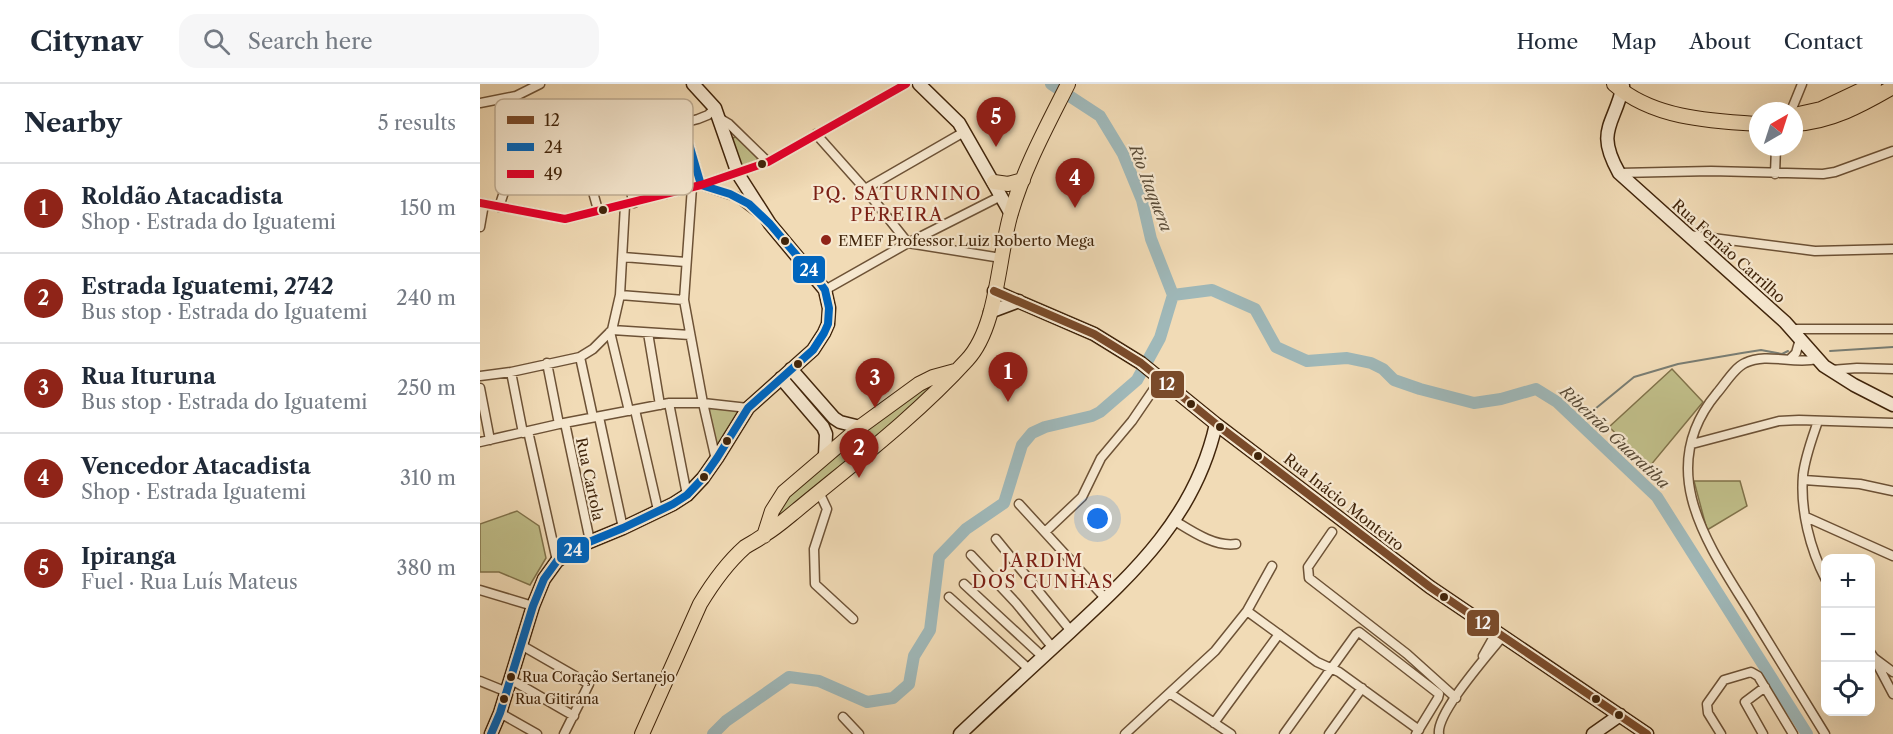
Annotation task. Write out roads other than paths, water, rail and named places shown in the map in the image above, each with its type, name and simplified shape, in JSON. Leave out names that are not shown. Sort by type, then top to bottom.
[{"type":"main road","points":[[1620,86],[1678,107],[1749,115]]},
{"type":"main road","points":[[1620,86],[1657,108],[1679,115],[1749,123]]},
{"type":"main road","points":[[1803,113],[1821,109],[1866,86]]},
{"type":"main road","points":[[1803,123],[1830,118],[1893,87]]},
{"type":"main road","points":[[764,536],[772,511],[784,492],[825,455],[909,390],[937,382],[955,371],[968,359],[978,344],[990,312],[1011,214],[1023,180],[1066,88]]},
{"type":"main road","points":[[994,182],[1008,184],[1023,180]]},
{"type":"main road","points":[[642,734],[687,631],[710,588],[746,547],[782,522],[919,410],[937,382]]},
{"type":"main road","points":[[772,511],[775,518],[782,522]]},
{"type":"street","points":[[501,99],[516,96],[540,84]]},
{"type":"street","points":[[693,84],[717,113],[768,162]]},
{"type":"street","points":[[693,187],[738,174],[768,162],[906,84]]},
{"type":"street","points":[[919,84],[957,120],[1011,214]]},
{"type":"street","points":[[1795,102],[1802,84]]},
{"type":"street","name":"Rua Fernão Carrilho","points":[[1620,86],[1606,145],[1619,173],[1796,334],[1817,359],[1854,386],[1893,405]]},
{"type":"street","points":[[480,103],[495,100]]},
{"type":"street","points":[[693,120],[717,113]]},
{"type":"street","points":[[491,734],[507,692],[533,606],[544,579],[557,561],[590,541],[623,528],[687,495],[716,460],[748,408],[811,359],[813,350],[828,324],[829,308],[825,290],[770,224],[738,174],[717,113]]},
{"type":"street","points":[[865,189],[964,132]]},
{"type":"street","points":[[816,134],[865,189],[908,243],[1001,258]]},
{"type":"street","points":[[1619,173],[1711,171],[1823,174],[1835,172],[1893,151]]},
{"type":"street","points":[[1775,174],[1776,156]]},
{"type":"street","points":[[693,171],[696,186],[686,262],[684,300],[716,460]]},
{"type":"street","points":[[696,186],[722,191],[744,201],[770,224]]},
{"type":"street","points":[[499,207],[503,195]]},
{"type":"street","points":[[594,195],[598,210]]},
{"type":"street","points":[[632,195],[634,203]]},
{"type":"street","points":[[480,227],[482,203],[558,219],[662,195]]},
{"type":"street","points":[[825,290],[908,243],[1001,196]]},
{"type":"street","points":[[625,205],[620,295],[611,331],[658,510]]},
{"type":"street","points":[[1689,235],[1815,251],[1893,249]]},
{"type":"street","points":[[623,258],[686,262]]},
{"type":"street","name":"Rua Inácio Monteiro","points":[[994,291],[1094,334],[1150,372],[1430,587],[1647,734]]},
{"type":"street","points":[[620,295],[684,300]]},
{"type":"street","points":[[990,312],[1020,301]]},
{"type":"street","points":[[1790,359],[1796,352],[1796,334],[1893,329]]},
{"type":"street","points":[[480,376],[511,372],[580,357],[593,350],[611,331],[690,335]]},
{"type":"street","points":[[648,333],[687,495]]},
{"type":"street","points":[[580,357],[623,528]]},
{"type":"street","points":[[1817,359],[1804,361],[1755,358],[1741,364],[1704,411],[1697,425],[1688,464],[1688,480],[1700,527],[1825,734]]},
{"type":"street","name":"Rua Cartola","points":[[547,363],[590,541]]},
{"type":"street","points":[[1830,370],[1893,369]]},
{"type":"street","points":[[511,372],[557,561]]},
{"type":"street","points":[[1045,532],[1082,497],[1101,458],[1132,421],[1150,372]]},
{"type":"street","points":[[795,373],[834,418],[840,422],[860,427]]},
{"type":"street","points":[[784,382],[823,427],[826,434],[825,455]]},
{"type":"street","points":[[480,388],[490,440]]},
{"type":"street","points":[[480,442],[562,423],[664,404],[703,403],[748,408]]},
{"type":"street","points":[[823,427],[832,424],[834,418]]},
{"type":"street","points":[[1692,444],[1779,421],[1893,423]]},
{"type":"street","points":[[1818,421],[1807,455],[1804,480],[1806,517],[1812,546],[1821,568]]},
{"type":"street","points":[[960,734],[1106,599],[1175,521],[1206,462],[1216,424]]},
{"type":"street","points":[[1804,480],[1860,484],[1893,491]]},
{"type":"street","points":[[819,492],[827,509],[814,549],[815,585],[853,619]]},
{"type":"street","points":[[1019,504],[1106,599]]},
{"type":"street","points":[[1806,517],[1893,556]]},
{"type":"street","points":[[1175,521],[1216,542],[1236,544]]},
{"type":"street","points":[[1332,531],[1308,567],[1309,578],[1407,654],[1456,698]]},
{"type":"street","points":[[996,539],[1071,631]]},
{"type":"street","points":[[970,555],[1016,603],[1048,653]]},
{"type":"street","points":[[1125,734],[1215,651],[1247,611],[1272,566]]},
{"type":"street","points":[[964,584],[1048,653]]},
{"type":"street","points":[[480,590],[533,606]]},
{"type":"street","points":[[949,597],[1030,669]]},
{"type":"street","points":[[1247,611],[1317,662],[1331,669],[1362,688],[1417,732],[1438,698],[1438,693],[1363,634],[1356,634],[1331,669],[1284,734]]},
{"type":"street","points":[[1214,723],[1279,634]]},
{"type":"street","points":[[1439,734],[1439,723],[1499,635]]},
{"type":"street","points":[[521,645],[589,683],[564,734]]},
{"type":"street","points":[[1875,657],[1893,672]]},
{"type":"street","points":[[1875,661],[1893,694]]},
{"type":"street","points":[[1721,734],[1708,712],[1707,704],[1724,680],[1738,674],[1753,673],[1758,676],[1793,734]]},
{"type":"street","points":[[510,679],[574,716]]},
{"type":"street","points":[[480,681],[507,692]]},
{"type":"street","points":[[1763,734],[1745,702],[1765,687]]},
{"type":"street","points":[[1329,734],[1362,688]]},
{"type":"street","points":[[1171,694],[1231,734]]},
{"type":"street","points":[[500,713],[537,734]]},
{"type":"street","points":[[1593,734],[1620,715]]},
{"type":"street","points":[[843,717],[859,734]]},
{"type":"waterway","name":"Rio Itaquera","points":[[1051,84],[1100,116],[1123,154],[1142,200],[1151,239],[1173,295]]},
{"type":"waterway","name":"Ribeirão Guaratiba","points":[[1173,295],[1212,290],[1255,309],[1276,347],[1307,361],[1347,358],[1371,363],[1383,369],[1394,380],[1474,403],[1501,399],[1536,389],[1557,402],[1657,497],[1807,734]]},
{"type":"waterway","points":[[713,734],[726,721],[789,677],[819,681],[867,702],[893,698],[909,684],[914,656],[930,630],[939,557],[966,529],[1004,503],[1022,445],[1032,433],[1045,427],[1100,412],[1137,380],[1160,338],[1173,295]]},
{"type":"waterway","points":[[1830,351],[1893,347]]},
{"type":"waterway","points":[[1557,402],[1577,403],[1589,412],[1634,377],[1678,364],[1742,353],[1761,350],[1782,354],[1788,351]]},
{"type":"place","name":"Ipiranga","points":[[996,147]]},
{"type":"place","name":"Vencedor Atacadista","points":[[1075,208]]},
{"type":"place","name":"EMEF Professor Luiz Roberto Mega","points":[[826,240]]},
{"type":"place","name":"Roldão Atacadista","points":[[1008,402]]},
{"type":"place","name":"Rua Ituruna","points":[[875,408]]},
{"type":"place","name":"Estrada Iguatemi, 2742","points":[[859,478]]},
{"type":"place","name":"Rua Coração Sertanejo","points":[[511,677]]},
{"type":"place","name":"Rua Gitirana","points":[[504,699]]},
{"type":"district","name":"PQ. SATURNINO PEREIRA","points":[[897,204]]},
{"type":"district","name":"JARDIM DOS CUNHAS","points":[[1043,571]]}]
